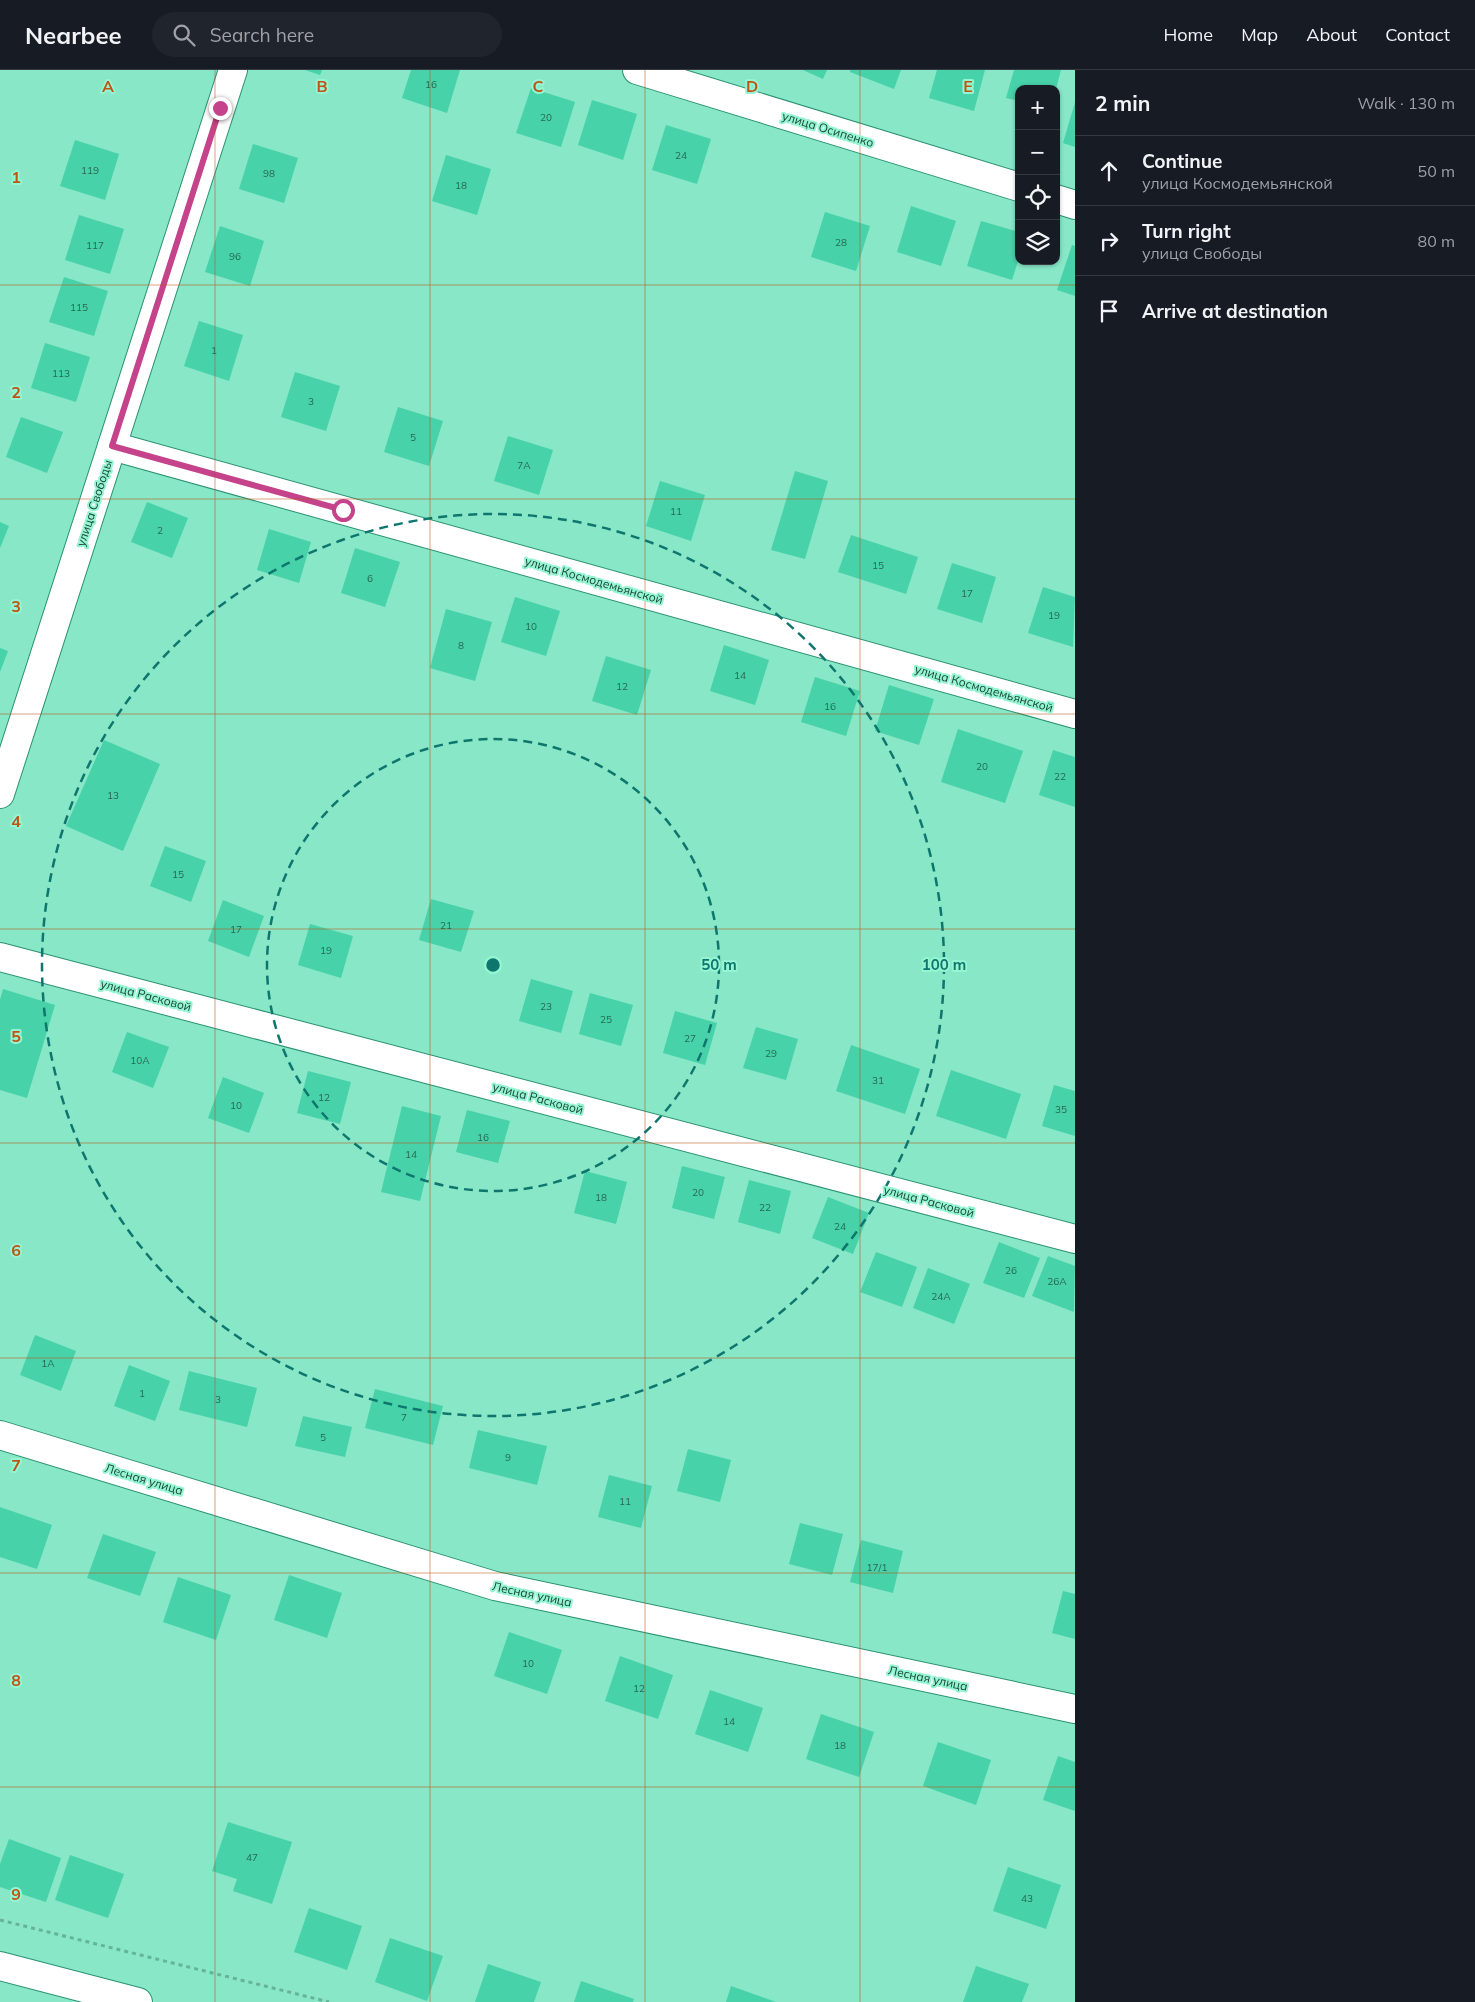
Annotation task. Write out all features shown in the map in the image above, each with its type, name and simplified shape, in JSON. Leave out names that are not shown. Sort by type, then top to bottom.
[{"type":"street","name":"улица Свободы","points":[[0,794],[232,70]]},
{"type":"street","name":"улица Осипенко","points":[[637,70],[1015,186]]},
{"type":"street","points":[[1060,200],[1075,205]]},
{"type":"street","name":"улица Космодемьянской","points":[[112,446],[1075,714]]},
{"type":"street","name":"улица Расковой","points":[[0,957],[1075,1239]]},
{"type":"street","name":"Лесная улица","points":[[0,1434],[495,1586],[1075,1709]]},
{"type":"street","points":[[0,1966],[138,2002]]},
{"type":"path","points":[[0,1920],[329,2002]]},
{"type":"building","points":[[305,70],[322,70],[320,75]]},
{"type":"building","points":[[411,70],[460,70],[447,113],[402,98]]},
{"type":"building","points":[[803,70],[827,70],[823,79]]},
{"type":"building","points":[[850,70],[901,70],[894,89],[850,72]]},
{"type":"building","points":[[937,70],[985,70],[974,111],[929,98]]},
{"type":"building","points":[[1014,70],[1061,70],[1057,85],[1015,85],[1015,100],[1006,98]]},
{"type":"building","points":[[531,88],[575,102],[561,147],[516,133]]},
{"type":"building","points":[[592,100],[637,114],[623,160],[578,145]]},
{"type":"building","points":[[1075,102],[1075,147],[1063,143]]},
{"type":"building","points":[[666,125],[711,139],[697,184],[652,170]]},
{"type":"building","points":[[75,140],[119,154],[105,200],[60,186]]},
{"type":"building","points":[[253,144],[298,158],[284,203],[239,189]]},
{"type":"building","points":[[446,155],[491,169],[477,215],[432,201]]},
{"type":"building","points":[[911,206],[956,221],[941,266],[897,252]]},
{"type":"building","points":[[825,212],[870,226],[856,271],[811,257]]},
{"type":"building","points":[[79,215],[124,229],[110,274],[65,260]]},
{"type":"building","points":[[981,221],[1015,231],[1015,265],[1017,265],[1012,280],[967,266]]},
{"type":"building","points":[[220,226],[264,241],[250,286],[205,272]]},
{"type":"building","points":[[1072,245],[1075,246],[1075,296],[1057,290]]},
{"type":"building","points":[[64,277],[108,291],[94,336],[49,322]]},
{"type":"building","points":[[199,321],[243,335],[229,381],[184,366]]},
{"type":"building","points":[[45,343],[90,357],[76,402],[31,388]]},
{"type":"building","points":[[295,372],[340,386],[326,431],[281,417]]},
{"type":"building","points":[[398,407],[443,421],[429,466],[384,452]]},
{"type":"building","points":[[21,417],[63,432],[47,473],[6,457]]},
{"type":"building","points":[[508,436],[553,450],[539,495],[494,481]]},
{"type":"building","points":[[795,471],[828,481],[805,559],[771,550]]},
{"type":"building","points":[[660,481],[705,495],[691,541],[646,526]]},
{"type":"building","points":[[147,502],[188,518],[172,558],[131,542]]},
{"type":"building","points":[[0,522],[9,526],[0,548]]},
{"type":"building","points":[[269,529],[311,542],[299,583],[257,570]]},
{"type":"building","points":[[851,535],[918,557],[906,594],[838,572]]},
{"type":"building","points":[[355,548],[400,562],[385,607],[341,593]]},
{"type":"building","points":[[952,563],[996,577],[982,623],[937,609]]},
{"type":"building","points":[[1043,587],[1075,597],[1073,647],[1028,633]]},
{"type":"building","points":[[515,597],[560,611],[546,656],[501,642]]},
{"type":"building","points":[[446,609],[492,622],[475,681],[430,668]]},
{"type":"building","points":[[724,645],[769,660],[755,705],[710,691]]},
{"type":"building","points":[[0,648],[8,651],[0,672]]},
{"type":"building","points":[[606,656],[651,670],[637,715],[592,701]]},
{"type":"building","points":[[815,677],[860,691],[846,736],[801,722]]},
{"type":"building","points":[[889,685],[934,699],[919,745],[875,731]]},
{"type":"building","points":[[958,729],[1023,751],[1005,803],[941,782]]},
{"type":"building","points":[[104,740],[160,764],[123,851],[66,826]]},
{"type":"building","points":[[1053,750],[1075,757],[1075,807],[1039,795]]},
{"type":"building","points":[[165,846],[206,861],[191,902],[150,886]]},
{"type":"building","points":[[431,899],[474,911],[461,952],[419,940]]},
{"type":"building","points":[[223,900],[264,916],[249,957],[208,941]]},
{"type":"building","points":[[310,924],[353,936],[341,978],[298,965]]},
{"type":"building","points":[[531,979],[573,991],[561,1033],[519,1021]]},
{"type":"building","points":[[3,989],[55,1005],[27,1098],[0,1090],[0,1000]]},
{"type":"building","points":[[590,993],[633,1005],[621,1046],[579,1034]]},
{"type":"building","points":[[675,1011],[717,1023],[705,1065],[663,1053]]},
{"type":"building","points":[[756,1027],[798,1039],[786,1080],[743,1068]]},
{"type":"building","points":[[127,1032],[169,1047],[153,1088],[112,1072]]},
{"type":"building","points":[[851,1045],[920,1069],[905,1114],[836,1091]]},
{"type":"building","points":[[951,1070],[1021,1094],[1006,1139],[936,1116]]},
{"type":"building","points":[[308,1071],[351,1082],[340,1124],[297,1113]]},
{"type":"building","points":[[223,1077],[264,1093],[249,1133],[208,1118]]},
{"type":"building","points":[[1054,1085],[1075,1091],[1075,1136],[1042,1126]]},
{"type":"building","points":[[402,1106],[441,1116],[420,1201],[381,1192]]},
{"type":"building","points":[[467,1110],[510,1121],[498,1163],[456,1152]]},
{"type":"building","points":[[682,1166],[725,1177],[714,1219],[672,1208]]},
{"type":"building","points":[[585,1171],[627,1182],[616,1224],[574,1213]]},
{"type":"building","points":[[749,1180],[791,1191],[780,1234],[738,1222]]},
{"type":"building","points":[[828,1197],[869,1213],[853,1254],[812,1238]]},
{"type":"building","points":[[999,1242],[1040,1258],[1024,1298],[983,1283]]},
{"type":"building","points":[[876,1252],[917,1267],[902,1307],[860,1292]]},
{"type":"building","points":[[1048,1256],[1075,1266],[1074,1312],[1032,1296]]},
{"type":"building","points":[[928,1268],[970,1284],[954,1324],[913,1308]]},
{"type":"building","points":[[35,1335],[76,1351],[61,1391],[20,1375]]},
{"type":"building","points":[[129,1365],[170,1381],[155,1421],[114,1406]]},
{"type":"building","points":[[189,1371],[257,1388],[247,1427],[179,1410]]},
{"type":"building","points":[[375,1389],[443,1406],[433,1445],[365,1428]]},
{"type":"building","points":[[303,1416],[352,1427],[345,1457],[295,1446]]},
{"type":"building","points":[[478,1430],[547,1446],[537,1485],[469,1468]]},
{"type":"building","points":[[688,1449],[731,1460],[720,1502],[677,1491]]},
{"type":"building","points":[[609,1475],[652,1486],[641,1528],[598,1517]]},
{"type":"building","points":[[0,1507],[52,1525],[37,1569],[0,1557]]},
{"type":"building","points":[[800,1523],[843,1534],[832,1575],[789,1564]]},
{"type":"building","points":[[103,1534],[156,1552],[140,1596],[87,1578]]},
{"type":"building","points":[[861,1540],[903,1551],[893,1593],[850,1582]]},
{"type":"building","points":[[289,1575],[342,1593],[327,1638],[274,1620]]},
{"type":"building","points":[[178,1577],[231,1595],[216,1640],[163,1622]]},
{"type":"building","points":[[1063,1591],[1075,1594],[1075,1639],[1052,1633]]},
{"type":"building","points":[[509,1632],[562,1650],[547,1694],[494,1676]]},
{"type":"building","points":[[620,1656],[673,1675],[658,1719],[605,1701]]},
{"type":"building","points":[[710,1690],[763,1708],[748,1752],[695,1734]]},
{"type":"building","points":[[821,1714],[874,1732],[859,1777],[806,1759]]},
{"type":"building","points":[[938,1742],[991,1760],[976,1805],[923,1786]]},
{"type":"building","points":[[1058,1756],[1075,1762],[1075,1811],[1043,1800]]},
{"type":"building","points":[[228,1822],[292,1842],[272,1904],[233,1891],[237,1879],[212,1871]]},
{"type":"building","points":[[9,1839],[61,1858],[46,1902],[0,1887],[0,1864]]},
{"type":"building","points":[[70,1855],[124,1874],[108,1918],[55,1900]]},
{"type":"building","points":[[1008,1867],[1061,1885],[1046,1929],[993,1911]]},
{"type":"building","points":[[309,1908],[362,1926],[347,1970],[294,1952]]},
{"type":"building","points":[[390,1938],[443,1956],[427,2001],[375,1982]]},
{"type":"building","points":[[488,1964],[541,1982],[534,2002],[475,2002]]},
{"type":"building","points":[[976,1966],[1029,1984],[1022,2002],[963,2002]]},
{"type":"building","points":[[581,1981],[634,1999],[633,2002],[574,2002]]},
{"type":"building","points":[[731,1986],[776,2002],[726,2002]]},
{"type":"route","points":[[220,108],[112,446],[343,510]]}]
